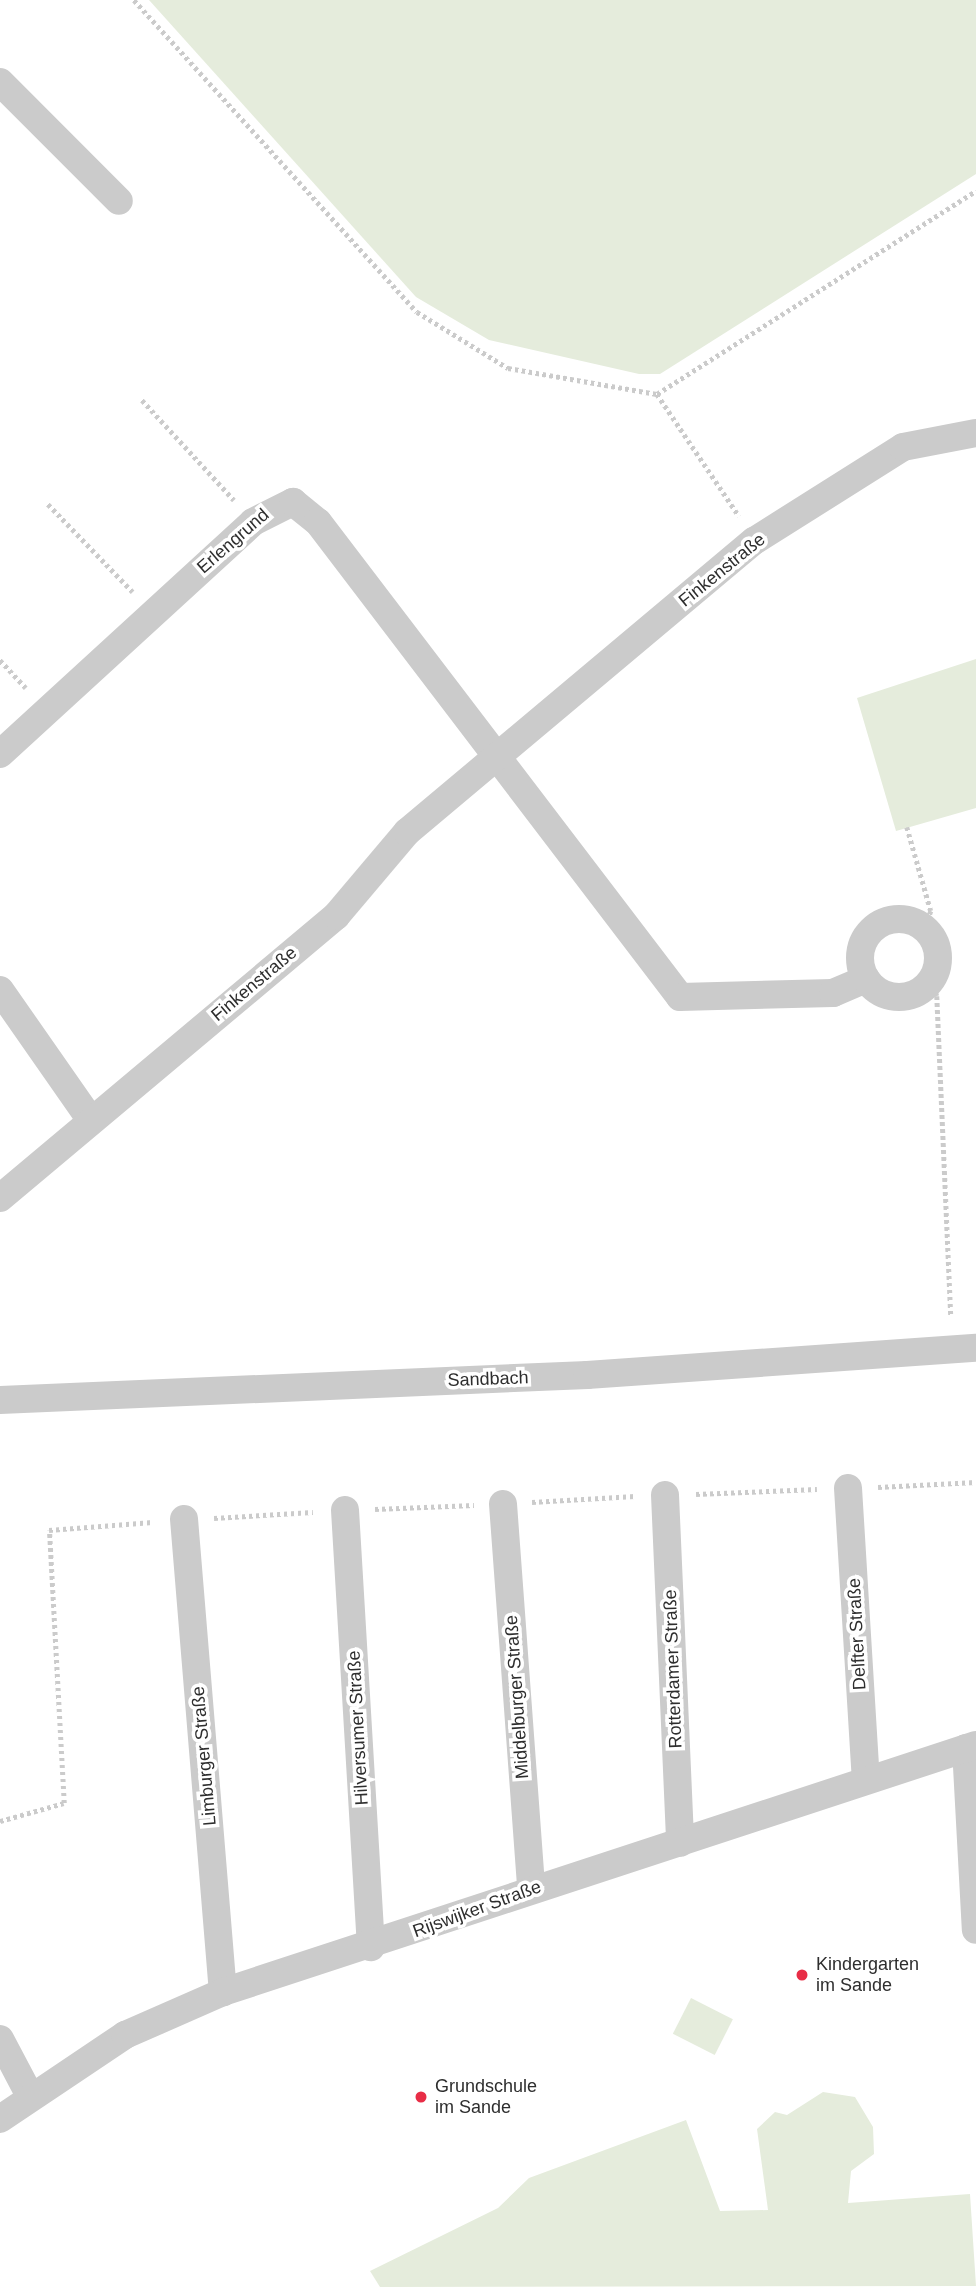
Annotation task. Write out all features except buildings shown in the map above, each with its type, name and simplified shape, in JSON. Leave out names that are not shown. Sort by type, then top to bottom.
[{"type":"street","points":[[0,82],[119,201]]},
{"type":"street","name":"Finkenstraße","points":[[0,1198],[90,1119],[336,916],[407,832],[754,541],[902,447],[976,433]]},
{"type":"street","name":"Erlengrund","points":[[0,754],[253,522],[281,503],[305,507],[495,756]]},
{"type":"street","points":[[495,756],[680,997],[833,993],[866,979]]},
{"type":"street","points":[[902,918],[925,928],[937,947],[931,981],[914,994],[893,997],[866,979],[862,943],[878,924],[902,918]]},
{"type":"street","points":[[0,990],[90,1119]]},
{"type":"street","name":"Sandbach","points":[[0,1400],[587,1375],[964,1349]]},
{"type":"street","name":"Delfter Straße","points":[[848,1488],[866,1780]]},
{"type":"street","name":"Rotterdamer Straße","points":[[665,1495],[680,1843]]},
{"type":"street","name":"Middelburger Straße","points":[[503,1504],[530,1889]]},
{"type":"street","name":"Hilversumer Straße","points":[[345,1510],[371,1947]]},
{"type":"street","name":"Limburger Straße","points":[[184,1519],[223,1992]]},
{"type":"street","points":[[971,1746],[976,1930]]},
{"type":"street","name":"Rijswijker Straße","points":[[0,2119],[30,2096],[125,2035],[223,1992],[371,1947],[530,1889],[680,1843],[971,1746]]},
{"type":"street","points":[[0,2039],[30,2096]]},
{"type":"path","points":[[134,0],[417,312],[508,368],[657,394],[976,191]]},
{"type":"path","points":[[657,394],[698,448],[754,541]]},
{"type":"path","points":[[142,400],[253,522]]},
{"type":"path","points":[[48,504],[153,613]]},
{"type":"path","points":[[907,827],[932,911],[925,928]]},
{"type":"path","points":[[931,981],[937,996],[964,1349]]},
{"type":"path","points":[[0,1821],[64,1803],[49,1530],[345,1510],[976,1482]]},
{"type":"green space","points":[[149,0],[976,0],[976,174],[660,374],[639,374],[489,340],[416,297]]},
{"type":"green space","points":[[976,659],[976,808],[896,831],[857,698]]},
{"type":"green space","points":[[691,1998],[733,2019],[715,2055],[673,2034]]},
{"type":"green space","points":[[823,2092],[855,2097],[873,2127],[874,2154],[851,2171],[848,2203],[970,2194],[976,2286],[380,2287],[370,2271],[498,2208],[529,2178],[686,2120],[720,2211],[768,2210],[757,2129],[775,2112],[787,2115]]},
{"type":"place","name":"Kindergarten im Sande","points":[[802,1975]]},
{"type":"place","name":"Grundschule im Sande","points":[[421,2097]]}]
